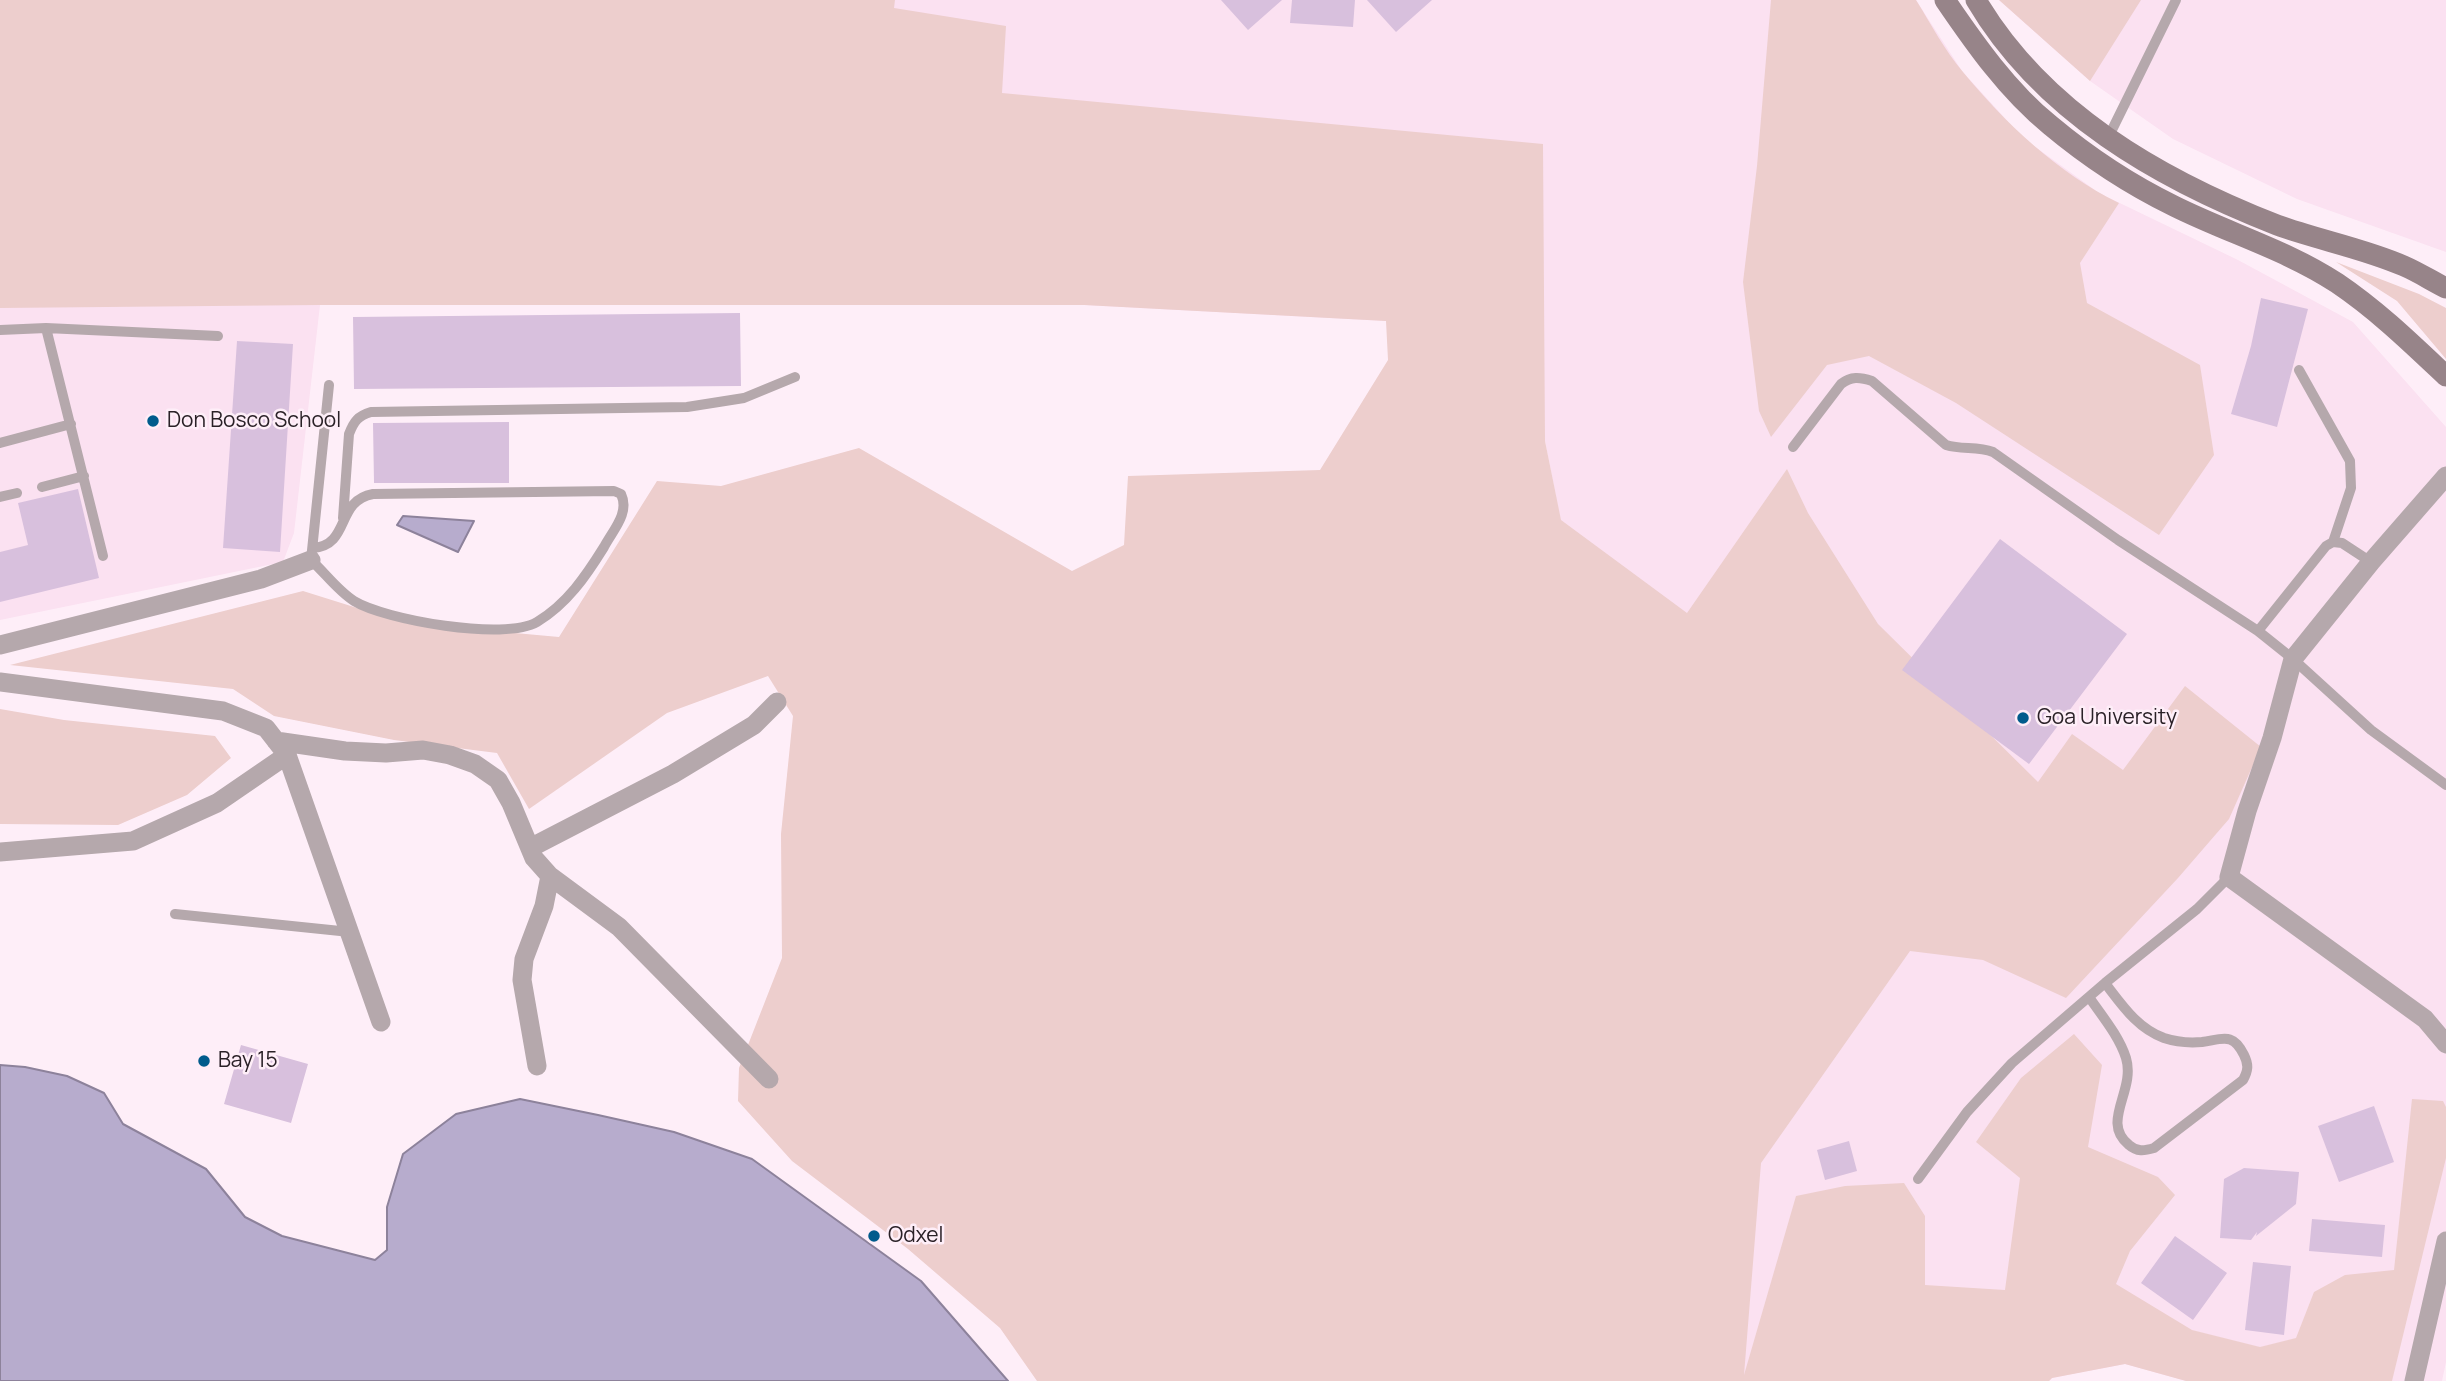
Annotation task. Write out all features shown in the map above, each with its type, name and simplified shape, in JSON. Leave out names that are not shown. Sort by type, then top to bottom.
[{"type":"main road","points":[[1945,0],[1969,36],[2019,95],[2050,125],[2094,158],[2174,206],[2268,247],[2336,282],[2391,324],[2446,376]]},
{"type":"main road","points":[[1976,0],[1989,21],[2036,79],[2065,106],[2108,138],[2185,185],[2278,225],[2403,265],[2446,288]]},
{"type":"street","points":[[2446,476],[2371,562],[2293,659],[2272,738],[2229,877],[2425,1019],[2446,1044]]},
{"type":"street","points":[[0,645],[261,579],[312,554]]},
{"type":"street","points":[[0,682],[223,711],[266,728],[281,748],[381,1022]]},
{"type":"street","points":[[530,848],[673,774],[754,725],[777,702]]},
{"type":"street","points":[[0,852],[133,841],[217,803],[281,748],[386,753],[423,750],[450,755],[475,764],[498,780],[511,803],[534,858],[550,876],[620,927],[769,1079]]},
{"type":"street","points":[[537,1066],[522,980],[524,959],[544,906],[550,876]]},
{"type":"street","points":[[2414,1381],[2446,1241]]},
{"type":"lane","points":[[2108,138],[2176,0]]},
{"type":"lane","points":[[0,330],[47,328],[218,336]]},
{"type":"lane","points":[[47,328],[103,556]]},
{"type":"lane","points":[[2299,370],[2350,461],[2351,488],[2333,542]]},
{"type":"lane","points":[[343,522],[349,434],[360,415],[371,412],[687,407],[744,398],[795,377]]},
{"type":"lane","points":[[1793,447],[1841,384],[1848,379],[1861,377],[1872,381],[1946,445],[1955,448],[1980,447],[1993,452],[2118,540],[2258,631],[2371,730],[2446,785]]},
{"type":"lane","points":[[312,554],[333,541],[352,504],[361,496],[373,494],[614,491],[621,494],[625,502],[623,514],[589,572],[562,604],[534,624],[489,631],[393,617],[354,601],[312,554],[329,385]]},
{"type":"lane","points":[[0,443],[71,424]]},
{"type":"lane","points":[[43,487],[84,476]]},
{"type":"lane","points":[[0,497],[17,493]]},
{"type":"lane","points":[[2258,631],[2326,546],[2333,542],[2342,543],[2371,562]]},
{"type":"lane","points":[[1918,1179],[1968,1112],[2011,1063],[2197,909],[2229,877]]},
{"type":"lane","points":[[175,914],[350,932]]},
{"type":"lane","points":[[2089,997],[2120,1044],[2126,1060],[2127,1090],[2116,1119],[2119,1137],[2134,1149],[2145,1151],[2154,1148],[2243,1080],[2248,1063],[2239,1045],[2229,1039],[2184,1042],[2164,1038],[2131,1017],[2105,983]]},
{"type":"shaded area","name":"Goa University","points":[[0,0],[1916,0],[1962,71],[2023,138],[2099,193],[2238,260],[2353,322],[2446,427],[2446,1362],[2442,1381],[2186,1381],[2125,1364],[2052,1378],[2049,1381],[1744,1381],[1638,915],[1545,441],[1386,321],[1084,305],[320,305],[294,533],[283,562],[0,620]]},
{"type":"shaded area","points":[[0,0],[895,0],[894,8],[1006,26],[1002,93],[1543,144],[1545,441],[1561,520],[1687,613],[1787,469],[1808,513],[1878,624],[2038,782],[2072,734],[2123,770],[2185,686],[2261,747],[2229,819],[2066,998],[1983,960],[1910,951],[1761,1163],[1744,1375],[1796,1196],[1845,1186],[1904,1183],[1925,1216],[1925,1285],[2005,1290],[2020,1178],[1976,1142],[2021,1078],[2074,1034],[2102,1065],[2088,1147],[2158,1177],[2175,1195],[2130,1251],[2116,1284],[2192,1330],[2260,1347],[2296,1338],[2314,1292],[2345,1275],[2394,1270],[2412,1099],[2443,1101],[2446,1107],[2446,1158],[2392,1381],[2186,1381],[2125,1364],[2052,1378],[2049,1381],[1037,1381],[1000,1328],[908,1249],[792,1161],[738,1101],[739,1068],[782,958],[781,834],[793,716],[768,676],[667,713],[529,809],[497,753],[394,740],[274,716],[233,689],[10,665],[303,591],[405,623],[559,637],[657,481],[721,486],[859,448],[1072,571],[1124,545],[1128,476],[1320,470],[1388,360],[1386,321],[1084,305],[319,305],[0,308]]},
{"type":"shaded area","points":[[1771,0],[1916,0],[1956,64],[2015,128],[2054,162],[2119,203],[2080,263],[2087,303],[2200,365],[2214,455],[2159,535],[1956,403],[1869,356],[1827,365],[1771,437],[1759,411],[1743,282],[1757,166]]},
{"type":"shaded area","points":[[1999,0],[2446,0],[2446,252],[2297,199],[2173,139],[2090,81]]},
{"type":"shaded area","points":[[1999,0],[2141,0],[2090,81]]},
{"type":"shaded area","points":[[2336,262],[2419,294],[2446,308],[2446,359],[2397,301]]},
{"type":"shaded area","points":[[403,516],[474,521],[458,552],[397,525]]},
{"type":"shaded area","points":[[0,709],[64,720],[215,736],[231,758],[187,795],[118,825],[0,824]]},
{"type":"shaded area","points":[[0,1065],[67,1076],[104,1093],[123,1124],[206,1169],[245,1217],[282,1236],[375,1260],[387,1250],[387,1207],[403,1154],[456,1114],[520,1099],[674,1132],[752,1159],[921,1281],[1008,1381],[0,1381]]},
{"type":"building","points":[[1221,0],[1282,0],[1248,30]]},
{"type":"building","points":[[1292,0],[1355,0],[1353,27],[1290,23]]},
{"type":"building","points":[[1367,0],[1432,0],[1396,32]]},
{"type":"building","points":[[2261,298],[2308,309],[2277,427],[2231,414],[2251,346]]},
{"type":"building","points":[[740,313],[741,386],[354,389],[353,317]]},
{"type":"building","points":[[237,341],[293,344],[280,552],[223,548]]},
{"type":"building","points":[[509,422],[509,483],[374,483],[373,423]]},
{"type":"building","points":[[78,489],[99,578],[0,602],[0,552],[28,545],[18,503]]},
{"type":"building","points":[[2000,539],[2127,634],[2029,764],[1902,670]]},
{"type":"building","points":[[241,1045],[308,1064],[291,1123],[224,1104]]},
{"type":"building","points":[[2374,1106],[2394,1162],[2339,1182],[2318,1126]]},
{"type":"building","points":[[1849,1141],[1857,1171],[1825,1180],[1817,1150]]},
{"type":"building","points":[[2244,1168],[2299,1172],[2296,1204],[2256,1236],[2257,1232],[2251,1240],[2220,1238],[2224,1179]]},
{"type":"building","points":[[2312,1219],[2385,1225],[2382,1257],[2309,1251]]},
{"type":"building","points":[[2175,1236],[2227,1273],[2193,1320],[2141,1283]]},
{"type":"building","points":[[2253,1262],[2291,1266],[2284,1335],[2245,1330]]},
{"type":"place","name":"Don Bosco School","points":[[153,421]]},
{"type":"place","name":"Goa University","points":[[2023,718]]},
{"type":"place","name":"Bay 15","points":[[204,1061]]},
{"type":"place","name":"Odxel","points":[[874,1236]]}]
